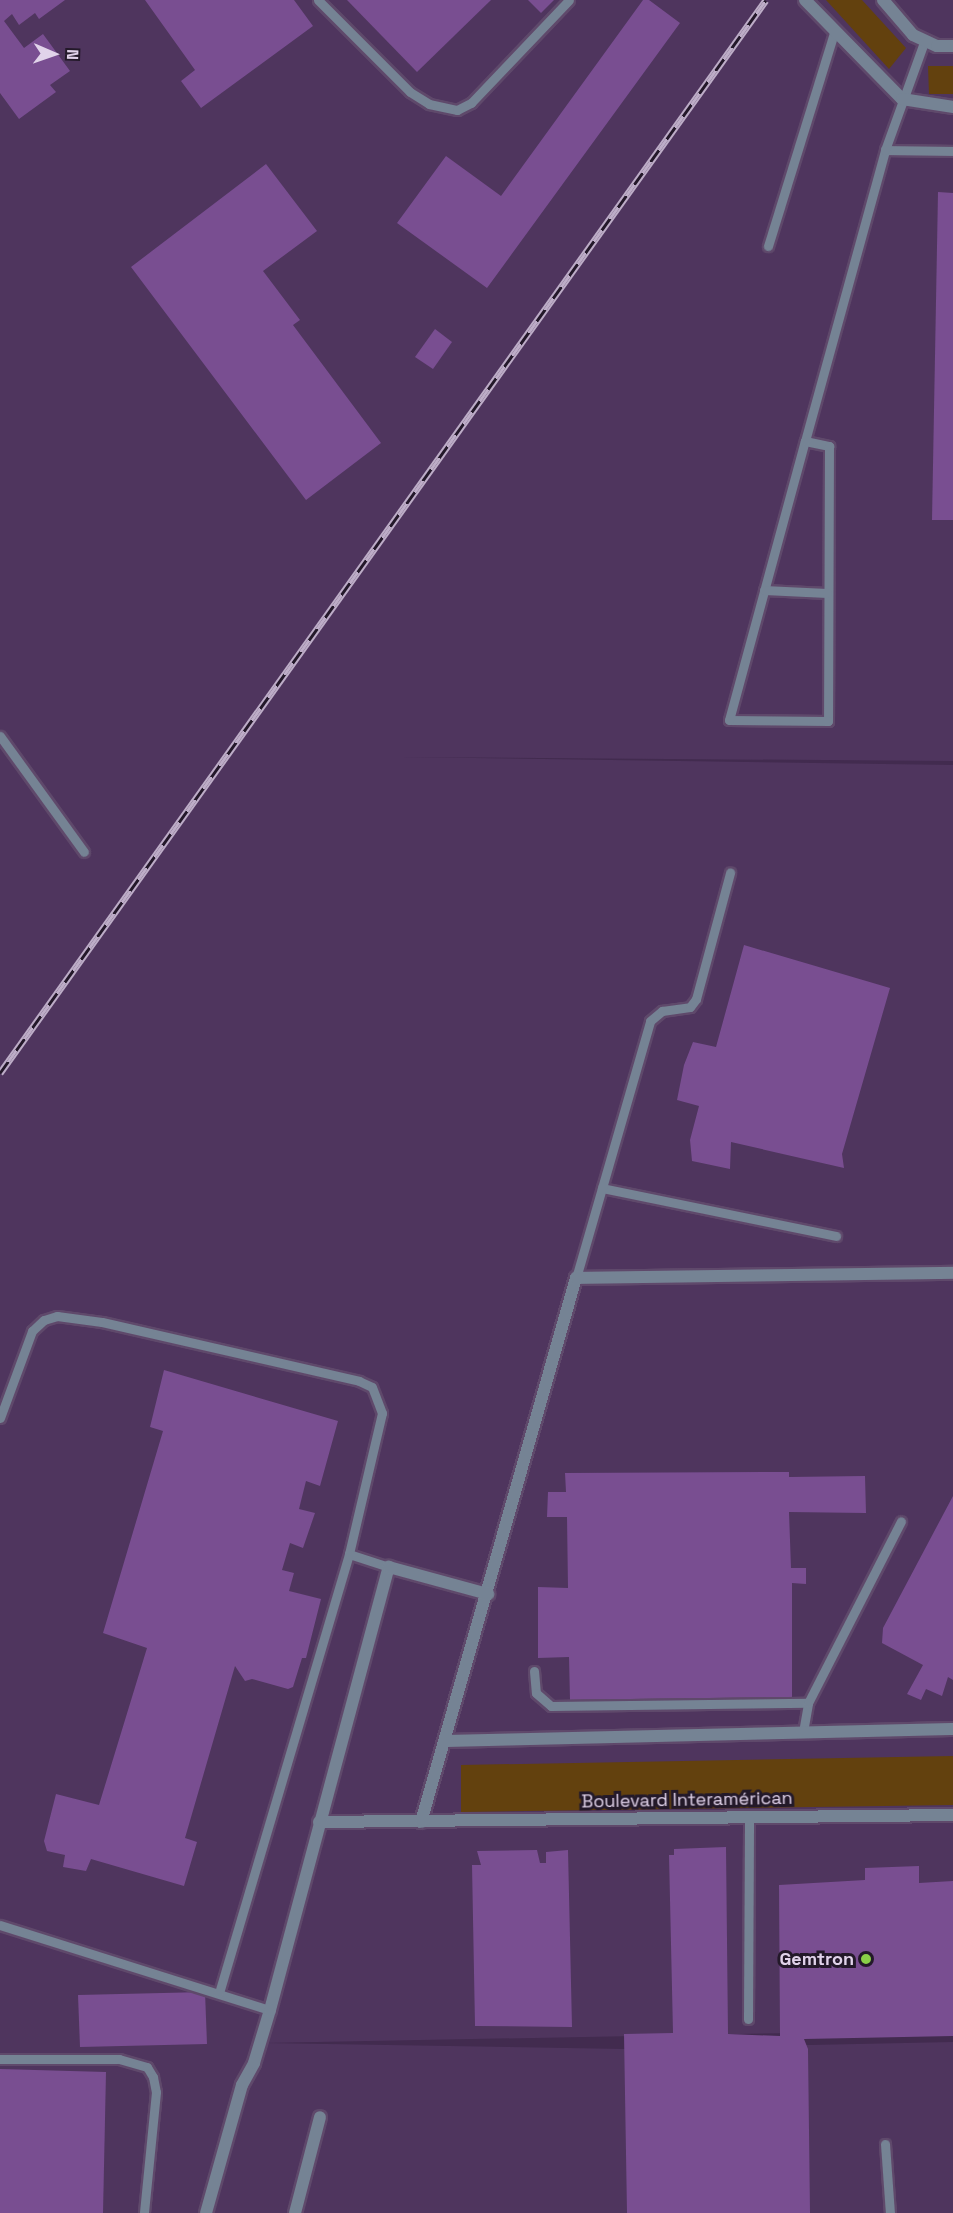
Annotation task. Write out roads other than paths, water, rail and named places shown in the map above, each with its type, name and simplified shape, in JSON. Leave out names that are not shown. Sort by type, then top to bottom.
[{"type":"street","points":[[805,0],[902,99],[953,107]]},
{"type":"street","points":[[883,0],[913,35],[924,42],[953,46]]},
{"type":"street","points":[[421,1822],[446,1742],[576,1278],[953,1273]]},
{"type":"street","points":[[206,2213],[242,2085],[254,2063],[270,2010],[389,1567],[488,1594]]},
{"type":"street","points":[[446,1742],[953,1729]]},
{"type":"street","name":"Boulevard Interamérican","points":[[319,1822],[953,1815]]},
{"type":"street","points":[[295,2213],[320,2117]]},
{"type":"lane","points":[[318,0],[410,92],[429,104],[457,110],[471,103],[569,0]]},
{"type":"lane","points":[[768,246],[835,30]]},
{"type":"lane","points":[[805,441],[829,446],[828,721],[729,720],[764,590],[885,150],[924,42]]},
{"type":"lane","points":[[885,150],[953,151]]},
{"type":"lane","points":[[764,590],[827,593]]},
{"type":"lane","points":[[0,736],[84,852]]},
{"type":"lane","points":[[576,1278],[650,1021],[662,1011],[690,1007],[696,999],[730,873]]},
{"type":"lane","points":[[602,1188],[836,1236]]},
{"type":"lane","points":[[0,1418],[32,1331],[44,1320],[57,1316],[102,1322],[359,1381],[372,1387],[382,1413],[349,1554],[219,1993]]},
{"type":"lane","points":[[803,1732],[808,1703],[900,1521]]},
{"type":"lane","points":[[349,1554],[389,1567]]},
{"type":"lane","points":[[534,1671],[536,1693],[551,1706],[808,1703]]},
{"type":"lane","points":[[748,2019],[749,1817]]},
{"type":"lane","points":[[0,1925],[270,2010]]},
{"type":"lane","points":[[0,2059],[118,2060],[147,2067],[153,2077],[156,2092],[144,2213]]},
{"type":"lane","points":[[885,2144],[890,2213]]},
{"type":"railway","points":[[0,1073],[766,0]]},
{"type":"place","name":"Gemtron","points":[[866,1959]]}]
